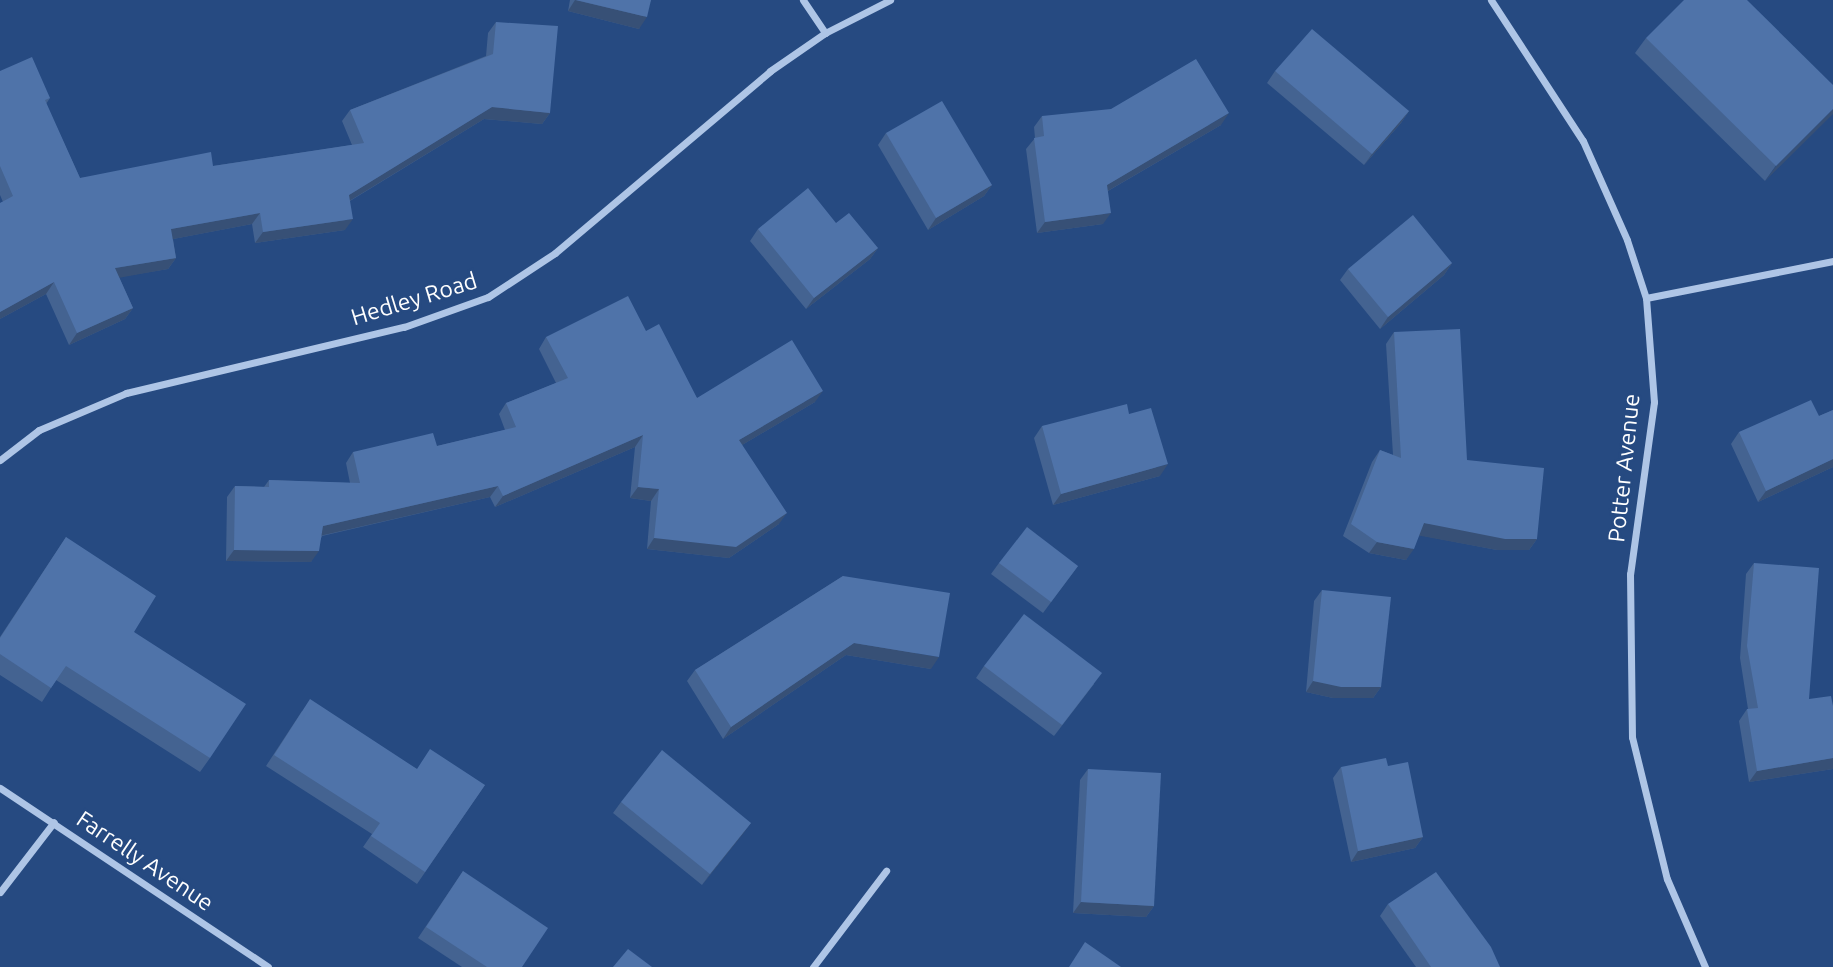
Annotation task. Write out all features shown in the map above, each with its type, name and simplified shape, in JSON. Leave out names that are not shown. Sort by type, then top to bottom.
[{"type":"street","points":[[803,0],[825,33]]},
{"type":"street","name":"Hedley Road","points":[[0,460],[38,430],[126,393],[404,327],[488,298],[555,253],[683,141],[825,33],[890,0]]},
{"type":"street","name":"Potter Avenue","points":[[1491,0],[1583,141],[1627,240],[1646,298],[1654,402],[1630,574],[1632,737],[1667,879],[1705,967]]},
{"type":"street","points":[[1646,298],[1833,261]]},
{"type":"street","name":"Farrelly Avenue","points":[[0,788],[268,967]]},
{"type":"street","points":[[0,892],[54,822]]},
{"type":"street","points":[[813,967],[886,871]]},
{"type":"building","points":[[576,0],[651,0],[647,17]]},
{"type":"building","points":[[1684,0],[1747,0],[1833,85],[1833,109],[1776,166],[1646,38]]},
{"type":"building","points":[[496,22],[558,26],[550,113],[492,107],[349,195],[353,219],[263,232],[260,213],[171,229],[176,258],[115,268],[133,308],[77,333],[54,282],[0,312],[0,203],[13,196],[0,166],[0,71],[32,57],[50,98],[45,100],[80,178],[211,152],[213,166],[364,143],[350,110],[493,54]]},
{"type":"building","points":[[1312,29],[1409,111],[1372,154],[1275,71]]},
{"type":"building","points":[[1196,59],[1229,113],[1107,185],[1111,213],[1045,222],[1034,138],[1044,136],[1042,116],[1111,109]]},
{"type":"building","points":[[942,101],[992,185],[936,218],[886,133]]},
{"type":"building","points":[[808,188],[836,223],[849,213],[878,248],[814,298],[758,229]]},
{"type":"building","points":[[1413,215],[1452,263],[1388,317],[1348,269]]},
{"type":"building","points":[[628,296],[646,331],[659,324],[697,398],[792,340],[823,391],[739,440],[787,513],[736,547],[654,538],[659,489],[638,487],[643,435],[503,496],[498,486],[323,526],[319,551],[234,550],[235,486],[269,487],[269,480],[360,483],[353,452],[433,433],[437,446],[516,427],[506,403],[568,378],[546,337]]},
{"type":"building","points":[[1460,329],[1467,460],[1544,468],[1537,539],[1505,539],[1424,523],[1414,549],[1377,542],[1351,524],[1380,450],[1401,458],[1394,332]]},
{"type":"building","points":[[1811,400],[1819,416],[1833,410],[1833,459],[1766,491],[1739,432]]},
{"type":"building","points":[[1127,404],[1129,414],[1151,408],[1168,464],[1061,494],[1042,426]]},
{"type":"building","points":[[1027,527],[1078,566],[1051,602],[999,563]]},
{"type":"building","points":[[66,537],[156,596],[134,632],[246,704],[210,758],[66,666],[51,688],[0,654],[0,638]]},
{"type":"building","points":[[1754,563],[1819,568],[1809,699],[1831,696],[1833,758],[1757,771],[1747,709],[1758,708],[1747,646]]},
{"type":"building","points":[[843,576],[950,593],[939,657],[854,643],[731,727],[695,670]]},
{"type":"building","points":[[1322,590],[1391,597],[1381,687],[1341,687],[1313,681]]},
{"type":"building","points":[[1024,614],[1102,673],[1062,725],[984,666]]},
{"type":"building","points":[[310,699],[417,769],[430,749],[485,785],[425,872],[371,836],[380,823],[274,755]]},
{"type":"building","points":[[662,750],[751,823],[710,874],[621,802]]},
{"type":"building","points":[[1386,758],[1388,766],[1408,762],[1423,837],[1358,851],[1341,767]]},
{"type":"building","points":[[1088,769],[1161,773],[1154,906],[1081,902]]},
{"type":"building","points":[[463,871],[548,928],[522,967],[487,967],[426,927]]},
{"type":"building","points":[[1436,872],[1491,947],[1500,967],[1431,967],[1388,904]]},
{"type":"building","points":[[1085,942],[1121,967],[1069,967]]},
{"type":"building","points":[[628,949],[652,967],[613,967]]}]
